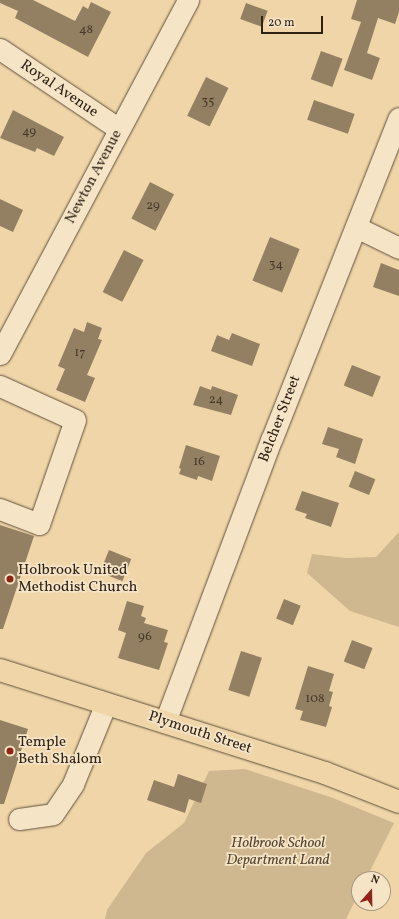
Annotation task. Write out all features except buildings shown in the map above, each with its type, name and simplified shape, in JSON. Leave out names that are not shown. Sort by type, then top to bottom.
[{"type":"main road","name":"Plymouth Street","points":[[0,670],[325,773],[399,802]]},
{"type":"street","name":"Newton Avenue","points":[[2,343],[188,0]]},
{"type":"street","name":"Royal Avenue","points":[[0,49],[119,129]]},
{"type":"street","name":"Belcher Street","points":[[165,722],[272,438],[399,118]]},
{"type":"street","points":[[356,227],[399,248]]},
{"type":"street","points":[[0,386],[75,420],[39,524],[0,509]]},
{"type":"street","points":[[19,819],[53,814],[73,784],[106,703]]},
{"type":"green space","points":[[399,532],[399,627],[350,611],[307,573],[312,554],[346,558],[376,557]]},
{"type":"green space","name":"Holbrook School Department Land","points":[[245,769],[333,798],[394,823],[370,871],[351,871],[351,909],[346,919],[105,919],[107,910],[146,853],[184,823],[209,771]]},
{"type":"place","name":"Holbrook United Methodist Church","points":[[10,579]]},
{"type":"place","name":"Temple Beth Shalom","points":[[10,751]]}]
